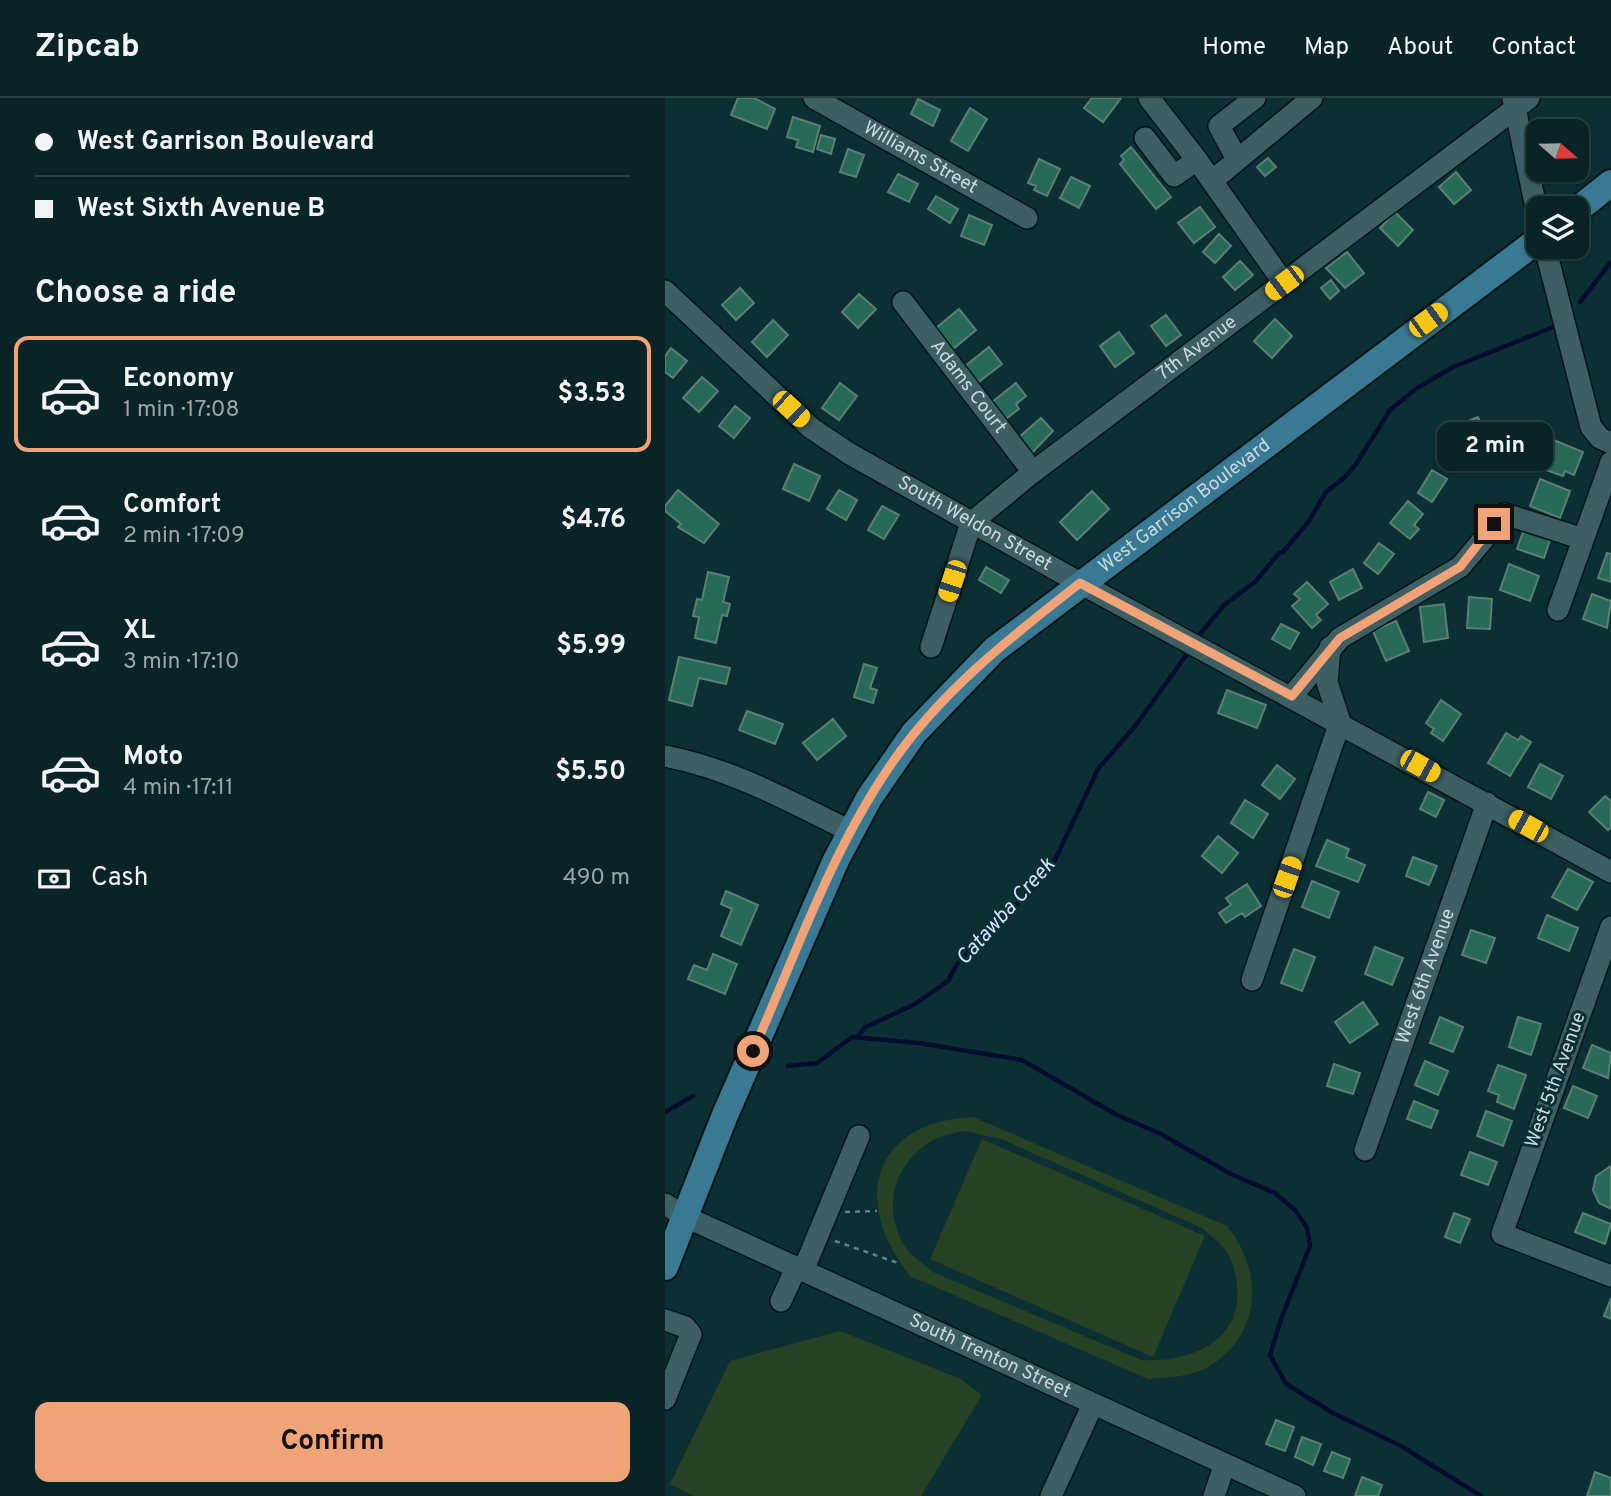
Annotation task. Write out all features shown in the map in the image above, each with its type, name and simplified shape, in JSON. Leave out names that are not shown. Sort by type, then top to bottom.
[{"type":"main road","points":[[1589,200],[1611,183]]},
{"type":"main road","name":"West Garrison Boulevard","points":[[665,1267],[674,1210],[850,831],[892,762],[945,698],[994,650],[1080,583],[1526,249]]},
{"type":"street","name":"Williams Street","points":[[814,98],[1027,218]]},
{"type":"street","points":[[1149,98],[1197,160],[1284,283]]},
{"type":"street","points":[[1237,159],[1219,126],[1255,98]]},
{"type":"street","points":[[1212,181],[1312,98]]},
{"type":"street","points":[[1519,101],[1535,196]]},
{"type":"street","name":"7th Avenue","points":[[971,523],[1033,471],[1284,283],[1519,101]]},
{"type":"street","points":[[1145,138],[1174,176],[1197,160]]},
{"type":"street","points":[[1548,259],[1591,426],[1599,438],[1611,443]]},
{"type":"street","name":"South Weldon Street","points":[[665,291],[811,428],[880,472],[1611,872]]},
{"type":"street","name":"Adams Court","points":[[902,302],[1033,471]]},
{"type":"street","points":[[1558,610],[1611,462]]},
{"type":"street","points":[[1292,696],[1330,646],[1355,627],[1460,567],[1499,517],[1505,514],[1583,540]]},
{"type":"street","points":[[931,647],[971,523]]},
{"type":"street","points":[[1252,981],[1340,722],[1327,682],[1330,646]]},
{"type":"street","points":[[665,757],[721,770],[748,780],[850,831]]},
{"type":"street","name":"West 6th Avenue","points":[[1365,1150],[1487,803]]},
{"type":"street","name":"West 5th Avenue","points":[[1611,927],[1501,1234],[1611,1276]]},
{"type":"street","points":[[781,1301],[818,1234],[859,1136]]},
{"type":"street","name":"South Trenton Street","points":[[674,1210],[1295,1496]]},
{"type":"street","points":[[665,1321],[685,1327],[691,1334],[665,1399]]},
{"type":"street","points":[[1051,1496],[1093,1404]]},
{"type":"street","points":[[1213,1496],[1225,1464]]},
{"type":"path","points":[[827,1213],[877,1211]]},
{"type":"path","points":[[818,1234],[901,1264]]},
{"type":"green space","points":[[973,1117],[1227,1226],[1239,1243],[1251,1281],[1252,1300],[1248,1319],[1240,1336],[1227,1352],[1203,1370],[1180,1376],[1148,1379],[910,1276],[892,1248],[881,1221],[877,1194],[881,1171],[893,1150],[912,1134],[939,1122]],"holes":[[[964,1131],[1001,1139],[1202,1228],[1225,1250],[1231,1260],[1237,1286],[1236,1306],[1231,1322],[1221,1335],[1193,1353],[1176,1358],[1141,1360],[933,1272],[914,1257],[899,1236],[894,1221],[895,1190],[908,1162],[933,1140],[949,1134]]]},
{"type":"green space","points":[[982,1139],[1205,1236],[1153,1357],[930,1259]]},
{"type":"green space","points":[[840,1331],[961,1379],[982,1395],[921,1496],[693,1496],[670,1484],[730,1361]]},
{"type":"building","points":[[738,98],[754,98],[775,109],[767,129],[731,115]]},
{"type":"building","points":[[1092,98],[1121,98],[1103,122],[1084,108]]},
{"type":"building","points":[[918,99],[940,110],[933,126],[911,114]]},
{"type":"building","points":[[970,108],[987,119],[968,151],[951,141]]},
{"type":"building","points":[[793,117],[820,126],[813,152],[796,147],[798,140],[787,137]]},
{"type":"building","points":[[821,135],[835,139],[831,154],[817,149]]},
{"type":"building","points":[[1131,147],[1171,197],[1156,209],[1120,164],[1124,160],[1121,156]]},
{"type":"building","points":[[848,149],[864,155],[856,177],[840,172]]},
{"type":"building","points":[[1268,158],[1276,167],[1265,176],[1257,167]]},
{"type":"building","points":[[1039,159],[1060,169],[1047,196],[1034,190],[1036,186],[1028,183]]},
{"type":"building","points":[[1456,172],[1471,190],[1454,204],[1439,187]]},
{"type":"building","points":[[898,174],[918,184],[909,202],[888,192]]},
{"type":"building","points":[[1071,177],[1090,186],[1079,208],[1060,198]]},
{"type":"building","points":[[936,196],[958,209],[950,223],[928,209]]},
{"type":"building","points":[[1200,207],[1215,227],[1194,243],[1178,223]]},
{"type":"building","points":[[1395,212],[1413,230],[1398,246],[1380,228]]},
{"type":"building","points":[[969,215],[992,225],[984,245],[961,236]]},
{"type":"building","points":[[1219,234],[1231,246],[1215,263],[1203,252]]},
{"type":"building","points":[[1347,252],[1364,273],[1345,288],[1326,268]]},
{"type":"building","points":[[1240,261],[1253,275],[1235,290],[1223,277]]},
{"type":"building","points":[[1331,280],[1339,291],[1330,299],[1321,288]]},
{"type":"building","points":[[740,288],[754,303],[736,320],[722,305]]},
{"type":"building","points":[[859,294],[876,309],[858,328],[842,312]]},
{"type":"building","points":[[959,309],[976,330],[953,349],[936,328]]},
{"type":"building","points":[[1166,315],[1181,335],[1166,346],[1151,326]]},
{"type":"building","points":[[1275,319],[1292,336],[1272,358],[1254,341]]},
{"type":"building","points":[[773,320],[788,335],[767,357],[752,342]]},
{"type":"building","points":[[1119,332],[1134,353],[1115,367],[1100,346]]},
{"type":"building","points":[[989,347],[1002,364],[976,384],[964,367]]},
{"type":"building","points":[[671,348],[687,361],[673,378],[665,372],[665,356]]},
{"type":"building","points":[[702,377],[718,391],[699,412],[683,398]]},
{"type":"building","points":[[840,383],[857,396],[839,420],[822,408]]},
{"type":"building","points":[[1016,383],[1026,396],[1016,404],[1019,409],[1004,420],[991,403]]},
{"type":"building","points":[[735,406],[750,418],[734,438],[719,426]]},
{"type":"building","points":[[1478,417],[1486,436],[1461,446],[1453,427]]},
{"type":"building","points":[[1041,418],[1053,431],[1030,455],[1017,439]]},
{"type":"building","points":[[1544,436],[1583,452],[1574,475],[1565,471],[1563,476],[1543,469],[1548,457],[1538,453]]},
{"type":"building","points":[[794,464],[820,476],[809,501],[783,489]]},
{"type":"building","points":[[1432,470],[1447,479],[1432,502],[1418,493]]},
{"type":"building","points":[[1540,479],[1570,491],[1560,518],[1530,506]]},
{"type":"building","points":[[678,490],[719,524],[704,543],[678,527],[681,524],[665,511],[665,506]]},
{"type":"building","points":[[839,490],[857,500],[846,520],[827,509]]},
{"type":"building","points":[[1092,491],[1109,509],[1077,540],[1060,522]]},
{"type":"building","points":[[1408,501],[1423,514],[1414,525],[1419,529],[1410,539],[1390,523]]},
{"type":"building","points":[[882,506],[899,515],[884,539],[868,530]]},
{"type":"building","points":[[1526,524],[1552,534],[1544,558],[1517,549]]},
{"type":"building","points":[[1379,543],[1394,554],[1378,574],[1364,563]]},
{"type":"building","points":[[1607,553],[1611,554],[1611,582],[1598,578]]},
{"type":"building","points":[[1509,564],[1539,576],[1530,601],[1500,590]]},
{"type":"building","points":[[986,567],[1009,580],[1001,593],[979,580]]},
{"type":"building","points":[[1353,569],[1362,588],[1339,600],[1330,582]]},
{"type":"building","points":[[708,572],[729,577],[723,602],[730,604],[727,616],[722,615],[716,643],[695,638],[699,617],[693,616],[697,599],[702,600]]},
{"type":"building","points":[[1307,582],[1328,604],[1316,615],[1321,620],[1312,628],[1292,606],[1300,599],[1294,594]]},
{"type":"building","points":[[1592,594],[1611,601],[1607,628],[1583,619]]},
{"type":"building","points":[[1469,597],[1492,599],[1490,629],[1467,628]]},
{"type":"building","points":[[1444,604],[1448,638],[1424,642],[1420,607]]},
{"type":"building","points":[[1396,621],[1409,651],[1386,661],[1373,631]]},
{"type":"building","points":[[1281,624],[1299,633],[1290,649],[1272,639]]},
{"type":"building","points":[[679,657],[730,668],[726,684],[699,678],[692,706],[669,700]]},
{"type":"building","points":[[864,664],[877,668],[870,688],[877,690],[873,703],[854,697]]},
{"type":"building","points":[[1227,690],[1266,705],[1257,728],[1218,713]]},
{"type":"building","points":[[1441,700],[1461,714],[1443,741],[1431,733],[1434,729],[1426,723]]},
{"type":"building","points":[[747,711],[783,724],[775,744],[739,730]]},
{"type":"building","points":[[833,719],[846,736],[817,760],[803,743]]},
{"type":"building","points":[[1506,733],[1518,740],[1521,736],[1531,742],[1510,776],[1488,763]]},
{"type":"building","points":[[1540,764],[1563,776],[1551,799],[1528,787]]},
{"type":"building","points":[[1277,765],[1295,779],[1280,799],[1262,785]]},
{"type":"building","points":[[1428,792],[1444,800],[1436,817],[1420,809]]},
{"type":"building","points":[[1605,796],[1611,801],[1611,827],[1608,830],[1589,812]]},
{"type":"building","points":[[1245,800],[1268,814],[1253,838],[1231,823]]},
{"type":"building","points":[[1218,836],[1238,853],[1222,873],[1202,856]]},
{"type":"building","points":[[1327,840],[1349,849],[1346,857],[1365,865],[1358,882],[1316,866]]},
{"type":"building","points":[[1413,857],[1437,866],[1429,885],[1406,876]]},
{"type":"building","points":[[1568,869],[1593,882],[1577,910],[1552,897]]},
{"type":"building","points":[[1312,881],[1339,892],[1329,918],[1302,907]]},
{"type":"building","points":[[1247,884],[1261,906],[1245,917],[1242,913],[1226,923],[1219,913],[1231,905],[1226,898]]},
{"type":"building","points":[[726,891],[758,905],[741,945],[721,936],[732,909],[721,904]]},
{"type":"building","points":[[1547,915],[1578,928],[1569,951],[1538,938]]},
{"type":"building","points":[[1471,930],[1495,938],[1486,963],[1462,955]]},
{"type":"building","points":[[1375,947],[1403,958],[1392,985],[1365,974]]},
{"type":"building","points":[[1294,949],[1315,957],[1302,991],[1281,983]]},
{"type":"building","points":[[713,954],[737,964],[725,994],[688,979],[694,965],[707,970]]},
{"type":"building","points":[[1363,1002],[1378,1024],[1350,1043],[1335,1022]]},
{"type":"building","points":[[1440,1017],[1463,1027],[1453,1052],[1430,1043]]},
{"type":"building","points":[[1518,1017],[1541,1024],[1531,1055],[1509,1047]]},
{"type":"building","points":[[1592,1045],[1611,1053],[1608,1078],[1583,1068]]},
{"type":"building","points":[[1425,1061],[1448,1071],[1438,1095],[1415,1085]]},
{"type":"building","points":[[1334,1064],[1360,1073],[1353,1094],[1327,1086]]},
{"type":"building","points":[[1498,1065],[1526,1075],[1514,1109],[1497,1102],[1499,1095],[1488,1091]]},
{"type":"building","points":[[1573,1086],[1597,1096],[1588,1118],[1564,1108]]},
{"type":"building","points":[[1414,1101],[1438,1111],[1431,1128],[1407,1119]]},
{"type":"building","points":[[1486,1111],[1512,1121],[1503,1146],[1477,1136]]},
{"type":"building","points":[[1470,1152],[1497,1162],[1488,1185],[1461,1175]]},
{"type":"building","points":[[1611,1166],[1611,1209],[1599,1203],[1593,1190],[1596,1176]]},
{"type":"building","points":[[1454,1213],[1470,1219],[1460,1243],[1445,1237]]},
{"type":"building","points":[[1583,1213],[1611,1224],[1605,1244],[1575,1232]]},
{"type":"building","points":[[1611,1298],[1611,1319],[1604,1316]]},
{"type":"building","points":[[1276,1420],[1294,1427],[1285,1451],[1266,1444]]},
{"type":"building","points":[[1302,1437],[1321,1444],[1313,1465],[1295,1457]]},
{"type":"building","points":[[1332,1452],[1350,1459],[1343,1478],[1324,1471]]},
{"type":"building","points":[[1595,1472],[1611,1478],[1611,1496],[1587,1496]]},
{"type":"building","points":[[1362,1477],[1382,1485],[1378,1496],[1355,1496]]},
{"type":"waterway","name":"Catawba Creek","points":[[1580,302],[1611,262]]},
{"type":"waterway","name":"Catawba Creek","points":[[1200,634],[1224,605],[1255,582],[1279,553],[1283,552],[1309,521],[1326,492],[1356,464],[1390,410],[1417,388],[1453,367],[1553,327]]},
{"type":"waterway","name":"Catawba Creek","points":[[857,1038],[864,1028],[915,1004],[948,981],[957,964],[1030,891],[1055,860],[1098,769],[1136,725],[1187,654]]},
{"type":"waterway","points":[[788,1066],[817,1063],[852,1037],[919,1043],[1022,1060],[1117,1115],[1159,1133],[1231,1174],[1275,1193],[1296,1211],[1307,1228],[1310,1246],[1270,1355],[1286,1384],[1333,1413],[1401,1446],[1481,1496]]},
{"type":"waterway","name":"Catawba Creek","points":[[665,1112],[693,1096]]},
{"type":"route","points":[[753,1051],[836,860],[850,831],[892,762],[945,698],[994,650],[1080,583],[1292,696],[1330,646],[1355,627],[1460,567],[1494,524]]}]
